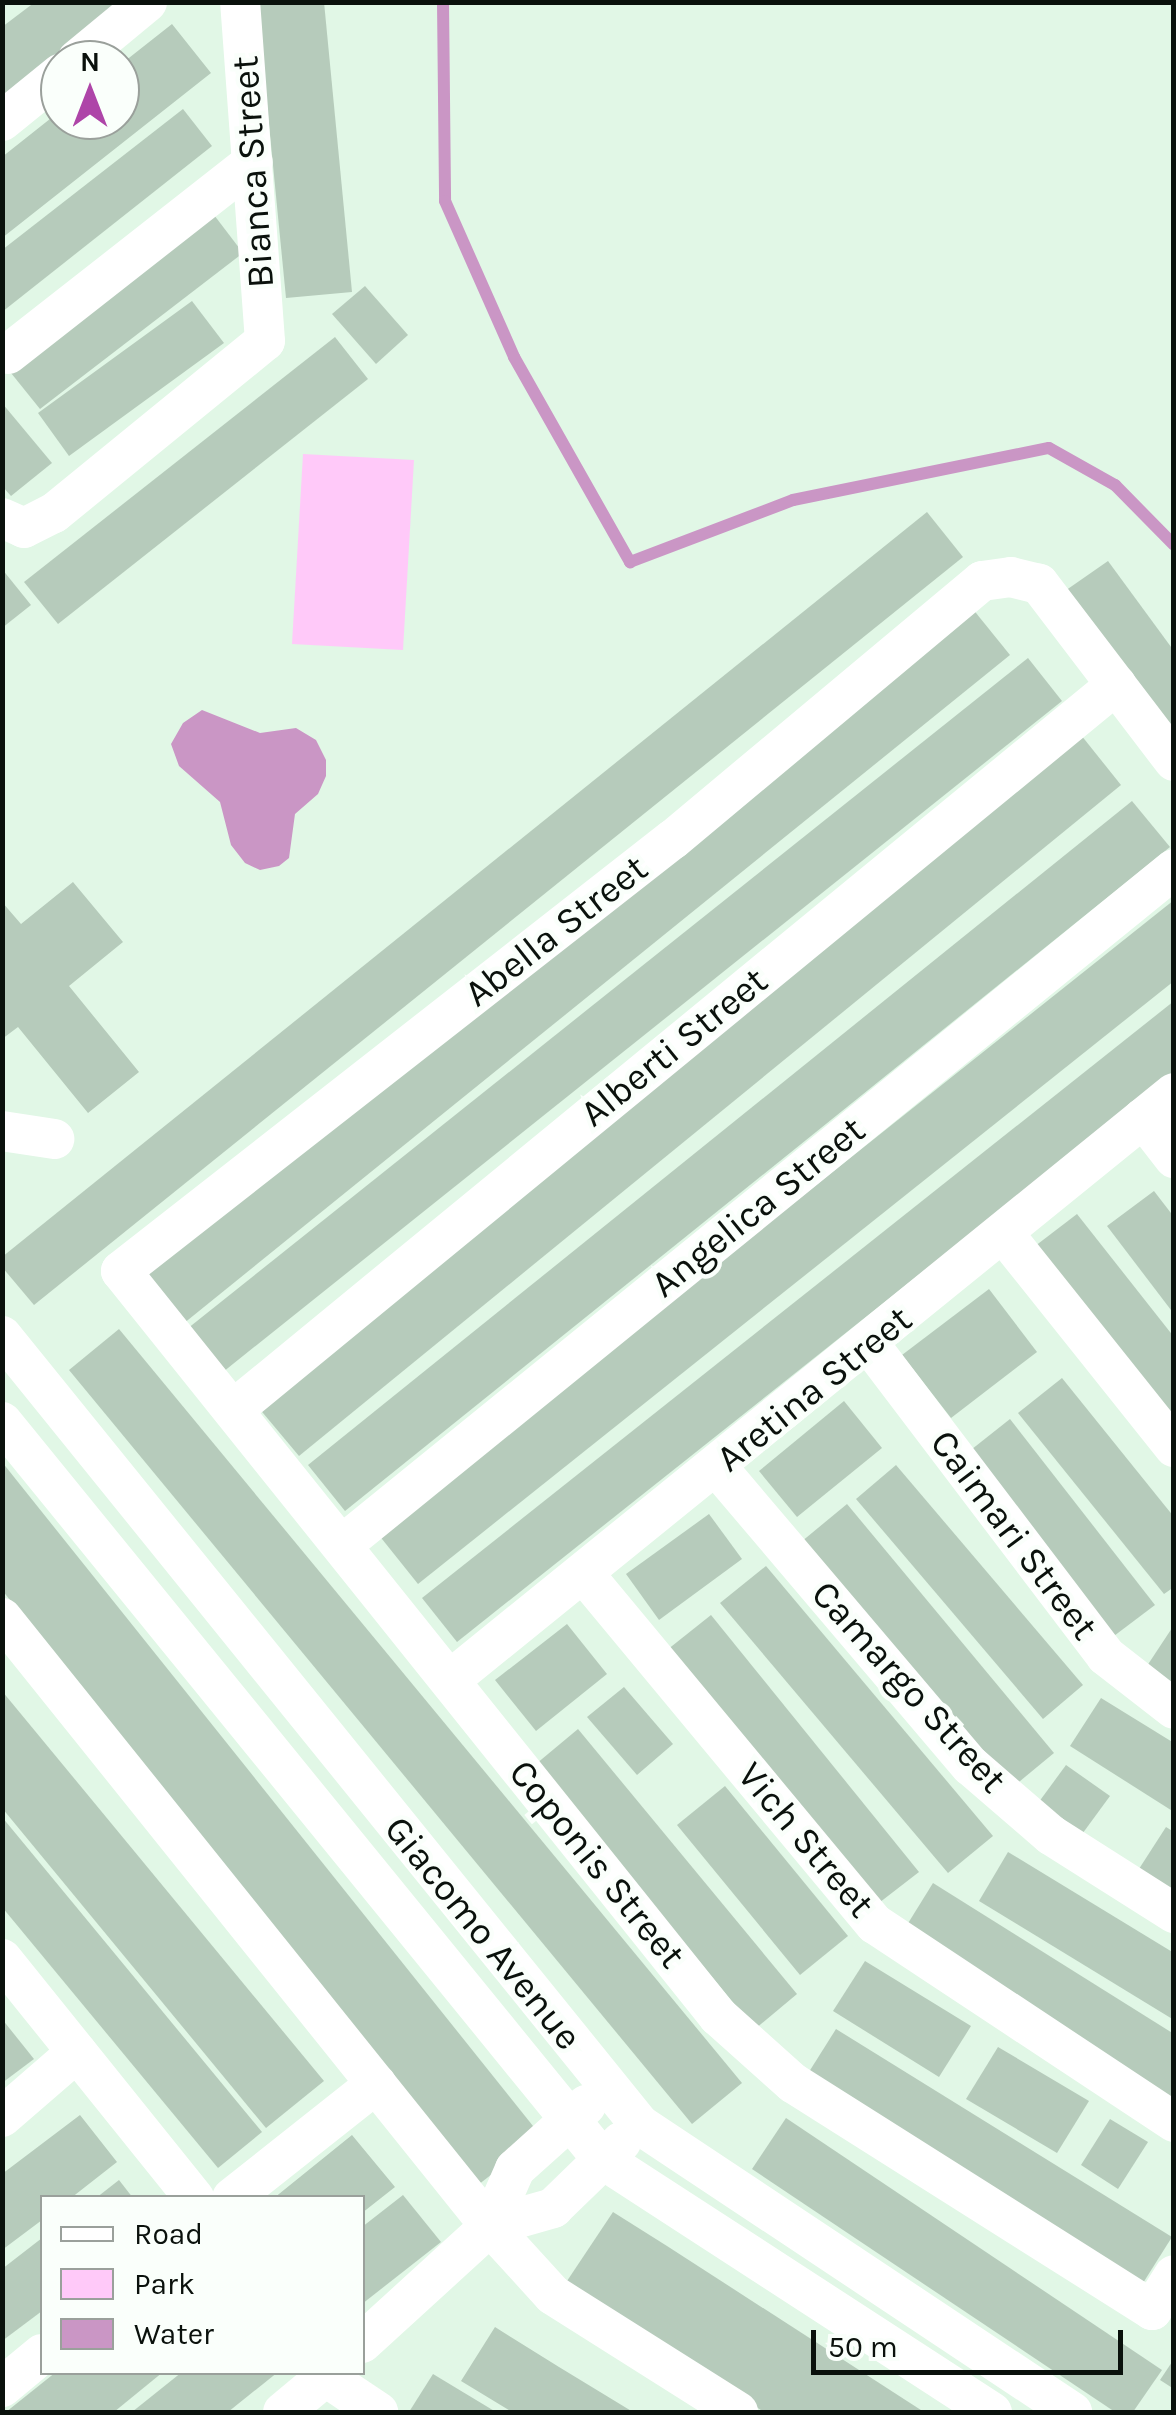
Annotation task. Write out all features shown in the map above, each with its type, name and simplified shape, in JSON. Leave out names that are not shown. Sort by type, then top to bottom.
[{"type":"street","points":[[101,40],[146,2]]},
{"type":"street","name":"Bianca Street","points":[[13,523],[54,513],[265,340],[240,2]]},
{"type":"street","points":[[2,121],[40,90]]},
{"type":"street","points":[[8,354],[253,162]]},
{"type":"street","name":"Abella Street","points":[[120,1271],[674,839],[982,581],[1011,577],[1039,584],[1116,685]]},
{"type":"street","points":[[1116,685],[1174,761]]},
{"type":"street","name":"Alberti Street","points":[[233,1410],[1116,685]]},
{"type":"street","name":"Angelica Street","points":[[342,1545],[1174,869]]},
{"type":"street","name":"Aretina Street","points":[[450,1680],[870,1345],[1174,1093]]},
{"type":"street","points":[[1143,1118],[1174,1158]]},
{"type":"street","points":[[2,1131],[54,1139]]},
{"type":"street","points":[[1004,1234],[1174,1447]]},
{"type":"street","name":"Coponis Street","points":[[120,1271],[718,2016],[793,2084],[1152,2310],[1174,2275]]},
{"type":"street","name":"Giacomo Avenue","points":[[2,1336],[640,2125],[1072,2412]]},
{"type":"street","name":"Caimari Street","points":[[870,1345],[1106,1656],[1174,1709]]},
{"type":"street","name":"Giacomo Avenue","points":[[2,1422],[602,2159],[992,2412]]},
{"type":"street","name":"Camargo Street","points":[[717,1467],[970,1766],[1051,1835],[1174,1914]]},
{"type":"street","name":"Vich Street","points":[[584,1574],[875,1924],[1174,2122]]},
{"type":"street","points":[[2,1618],[490,2226],[553,2295],[738,2412]]},
{"type":"street","points":[[2,1959],[192,2195]]},
{"type":"street","points":[[2,2117],[78,2052]]},
{"type":"street","points":[[236,2195],[376,2084]]},
{"type":"street","points":[[365,2340],[490,2226],[515,2169],[607,2087]]},
{"type":"street","points":[[490,2226],[553,2208],[640,2125]]},
{"type":"street","points":[[2,2387],[40,2356]]},
{"type":"street","points":[[282,2412],[328,2375],[378,2412]]},
{"type":"green space","points":[[303,454],[414,460],[403,650],[292,644]]},
{"type":"water","points":[[202,710],[260,733],[296,728],[316,740],[326,760],[326,776],[318,794],[295,814],[289,858],[279,866],[260,870],[245,863],[231,845],[220,802],[179,766],[171,744],[183,723]]},
{"type":"building","points":[[35,2],[124,2],[75,40],[40,40],[40,67],[2,97],[2,27]]},
{"type":"building","points":[[257,2],[324,2],[352,292],[286,298]]},
{"type":"building","points":[[172,24],[211,73],[140,129],[140,49]]},
{"type":"building","points":[[183,109],[212,146],[2,312],[2,250]]},
{"type":"building","points":[[40,127],[40,140],[126,140],[2,238],[2,157]]},
{"type":"building","points":[[211,211],[243,253],[40,409],[7,368]]},
{"type":"building","points":[[365,286],[408,335],[376,364],[332,314]]},
{"type":"building","points":[[192,301],[224,343],[69,456],[38,413]]},
{"type":"building","points":[[335,337],[368,379],[58,624],[24,582]]},
{"type":"building","points":[[2,403],[52,463],[11,496],[2,486]]},
{"type":"building","points":[[927,512],[963,557],[34,1305],[2,1267],[2,1257]]},
{"type":"building","points":[[1108,561],[1174,651],[1174,746],[1062,593]]},
{"type":"building","points":[[2,569],[31,605],[2,628]]},
{"type":"building","points":[[972,608],[1010,655],[183,1324],[145,1277]]},
{"type":"building","points":[[1028,658],[1062,701],[223,1372],[187,1329]]},
{"type":"building","points":[[1081,735],[1121,785],[299,1456],[258,1407]]},
{"type":"building","points":[[1132,801],[1170,847],[345,1511],[308,1465]]},
{"type":"building","points":[[73,882],[123,942],[69,986],[139,1072],[88,1113],[18,1027],[2,1039],[2,902],[21,924]]},
{"type":"building","points":[[1174,900],[1174,981],[418,1584],[378,1534]]},
{"type":"building","points":[[1174,1001],[1174,1072],[457,1642],[422,1598]]},
{"type":"building","points":[[1154,1191],[1174,1217],[1174,1314],[1107,1226]]},
{"type":"building","points":[[1077,1214],[1174,1337],[1174,1443],[1026,1253]]},
{"type":"building","points":[[989,1289],[1037,1352],[951,1418],[902,1355]]},
{"type":"building","points":[[119,1329],[742,2083],[692,2124],[69,1370]]},
{"type":"building","points":[[1062,1378],[1174,1517],[1174,1587],[1164,1594],[1018,1413]]},
{"type":"building","points":[[844,1401],[882,1448],[797,1517],[759,1471]]},
{"type":"building","points":[[1010,1419],[1155,1605],[1106,1642],[962,1457]]},
{"type":"building","points":[[2,1462],[541,2136],[478,2185],[2,1590]]},
{"type":"building","points":[[896,1465],[1083,1685],[1043,1719],[856,1499]]},
{"type":"building","points":[[847,1504],[1054,1753],[1008,1791],[801,1542]]},
{"type":"building","points":[[709,1514],[742,1559],[659,1620],[626,1574]]},
{"type":"building","points":[[766,1566],[993,1836],[948,1873],[720,1603]]},
{"type":"building","points":[[711,1615],[919,1872],[875,1906],[667,1650]]},
{"type":"building","points":[[567,1624],[607,1674],[536,1731],[495,1680]]},
{"type":"building","points":[[1174,1625],[1174,1696],[1141,1675]]},
{"type":"building","points":[[624,1687],[673,1744],[637,1775],[587,1717]]},
{"type":"building","points":[[2,1691],[324,2081],[266,2128],[2,1808]]},
{"type":"building","points":[[1101,1698],[1174,1743],[1174,1812],[1070,1746]]},
{"type":"building","points":[[578,1729],[797,1994],[755,2029],[536,1764]]},
{"type":"building","points":[[1066,1765],[1110,1796],[1077,1841],[1033,1810]]},
{"type":"building","points":[[725,1786],[848,1936],[800,1975],[677,1825]]},
{"type":"building","points":[[2,1817],[262,2132],[218,2168],[2,1907]]},
{"type":"building","points":[[1166,1827],[1174,1832],[1174,1896],[1137,1872]]},
{"type":"building","points":[[1008,1852],[1174,1953],[1174,2020],[979,1901]]},
{"type":"building","points":[[933,1883],[1174,2034],[1174,2105],[902,1933]]},
{"type":"building","points":[[865,1961],[971,2026],[939,2077],[833,2011]]},
{"type":"building","points":[[2,2019],[34,2059],[2,2083]]},
{"type":"building","points":[[836,2029],[1172,2237],[1138,2291],[802,2083]]},
{"type":"building","points":[[998,2047],[1089,2101],[1057,2153],[966,2099]]},
{"type":"building","points":[[80,2115],[117,2162],[75,2195],[40,2195],[40,2222],[2,2250],[2,2174]]},
{"type":"building","points":[[786,2118],[1162,2370],[1133,2412],[1115,2412],[752,2169]]},
{"type":"building","points":[[1110,2119],[1148,2142],[1118,2189],[1081,2165]]},
{"type":"building","points":[[352,2135],[395,2187],[365,2211],[365,2195],[278,2195]]},
{"type":"building","points":[[119,2180],[131,2195],[100,2195]]},
{"type":"building","points":[[403,2195],[441,2242],[365,2302],[365,2225]]},
{"type":"building","points":[[613,2212],[924,2412],[764,2412],[565,2284]]},
{"type":"building","points":[[40,2240],[40,2312],[2,2341],[2,2269]]},
{"type":"building","points":[[495,2327],[633,2412],[512,2412],[461,2381]]},
{"type":"building","points":[[1174,2359],[1174,2389],[1160,2380]]},
{"type":"building","points":[[433,2374],[496,2412],[409,2412]]},
{"type":"building","points":[[52,2375],[159,2375],[114,2412],[6,2412]]},
{"type":"building","points":[[178,2375],[274,2375],[228,2412],[132,2412]]},
{"type":"waterway","points":[[443,2],[445,201],[514,357],[630,562],[793,500],[1049,448],[1115,485],[1174,545]]}]
